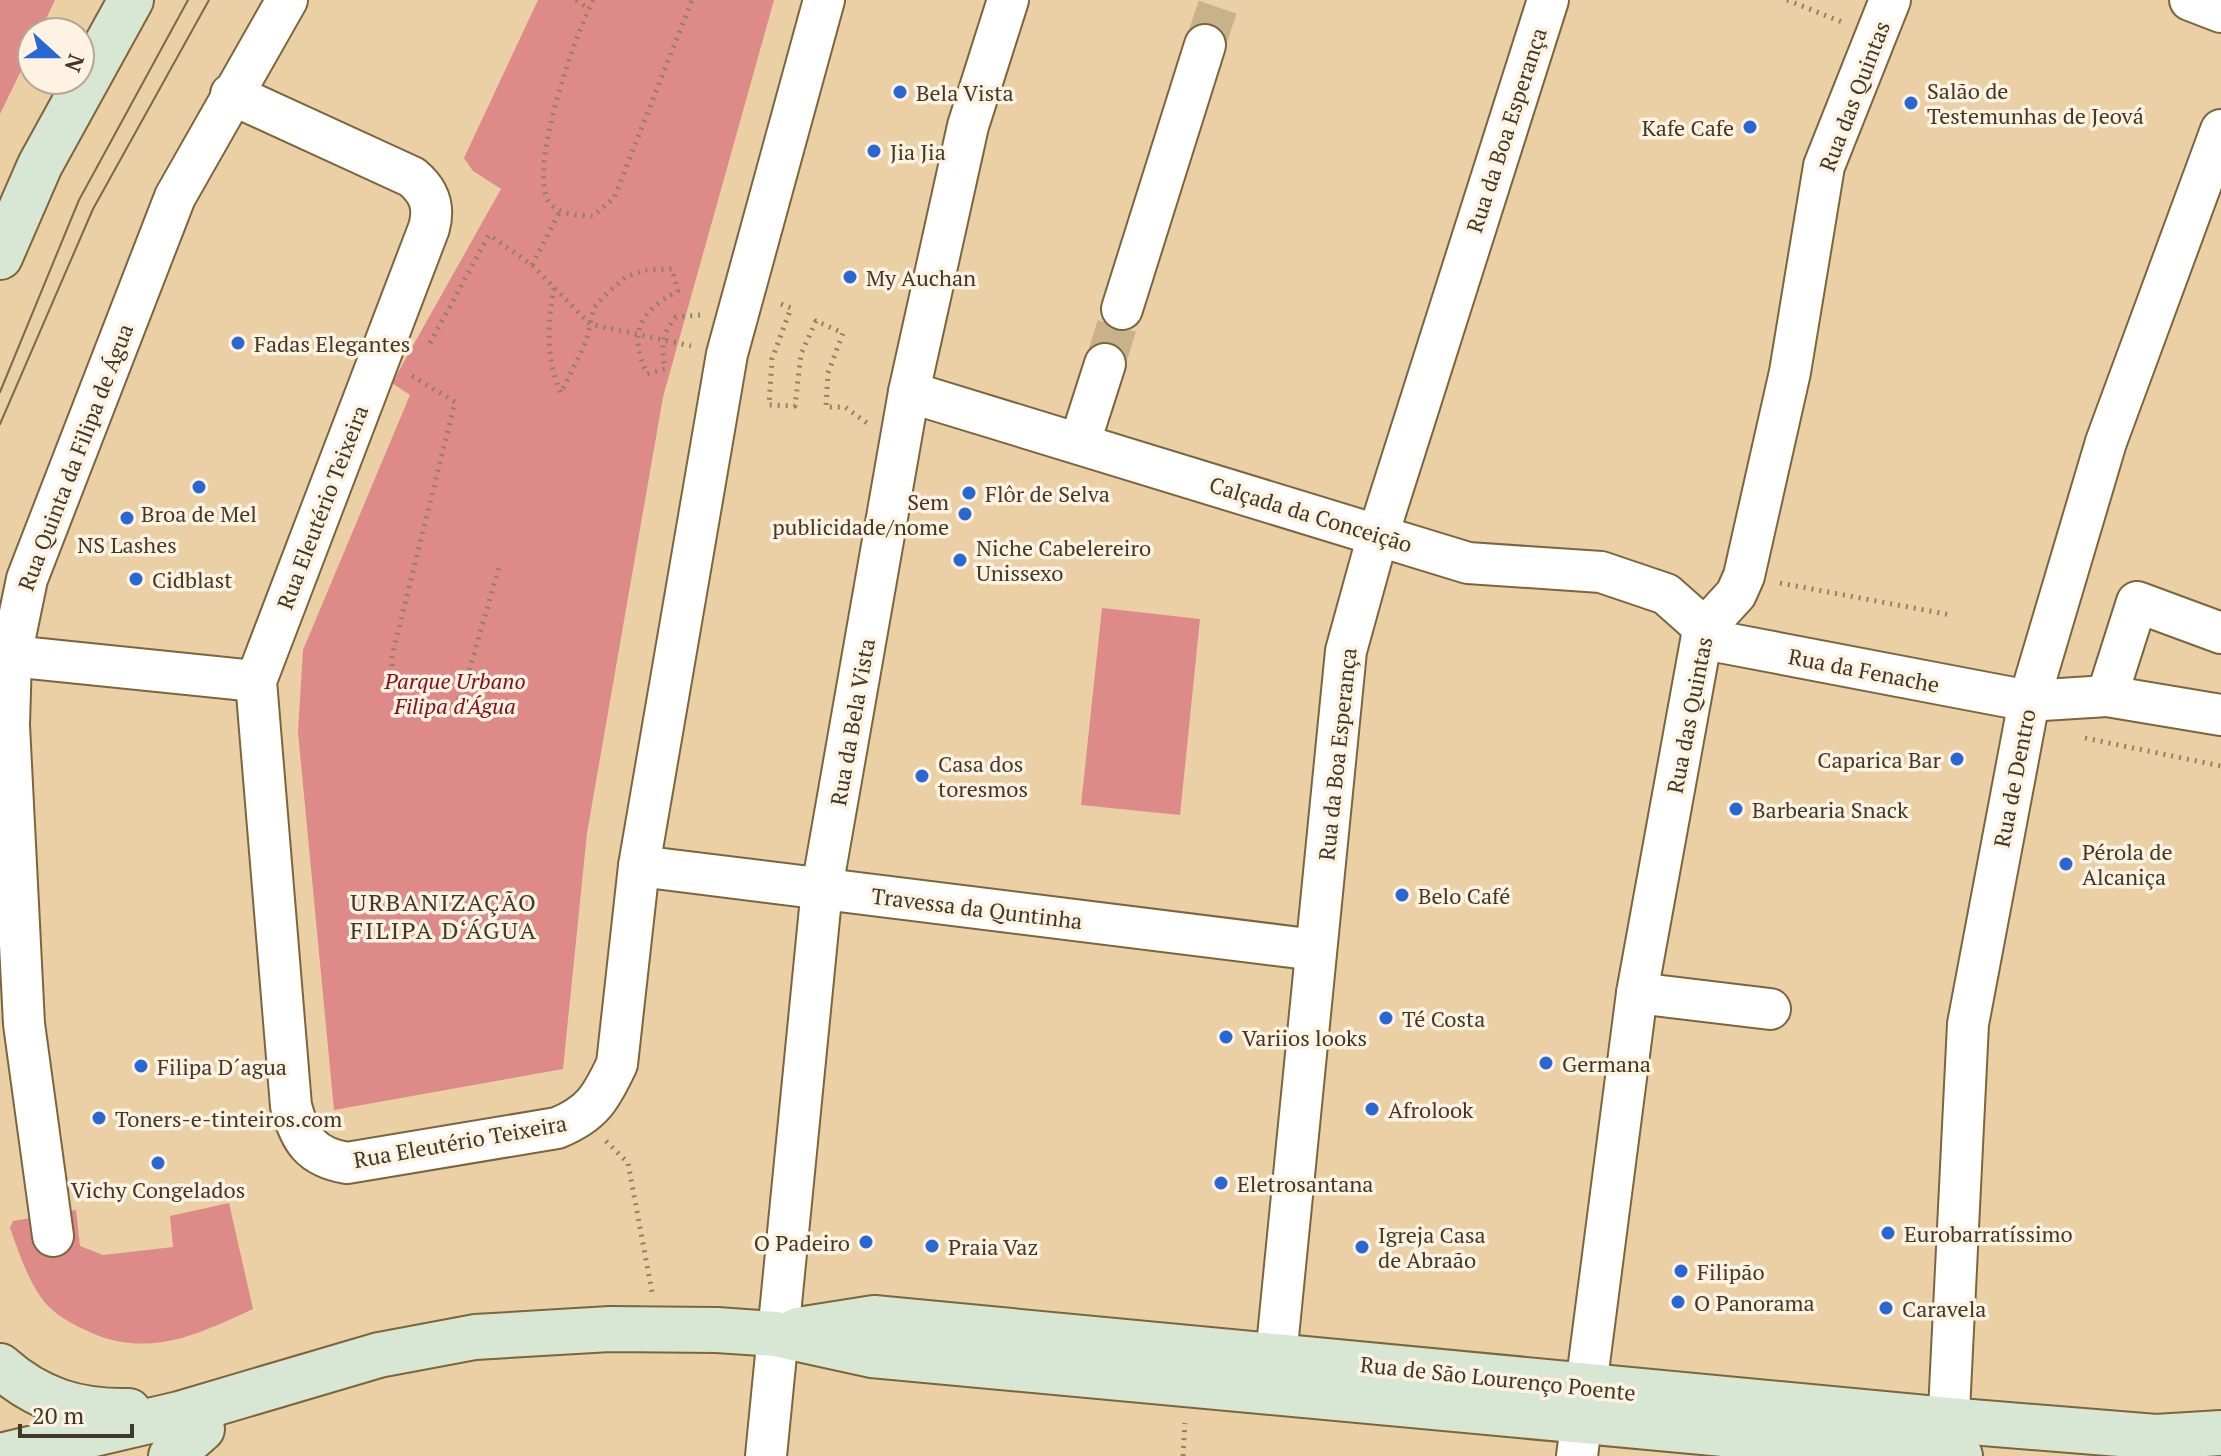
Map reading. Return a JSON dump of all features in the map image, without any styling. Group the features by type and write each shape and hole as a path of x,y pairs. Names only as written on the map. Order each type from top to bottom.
{"street":[{"path":"0,257 40,165 131,0"},
{"name":"Rua Quinta da Filipa de Água","path":"53,1236 24,1024 9,725 11,656 27,579 175,197 287,0"},
{"name":"Rua Eleutério Teixeira","path":"231,94 412,177 429,196 432,217 395,366 256,681 291,1106 298,1132 310,1150 327,1160 347,1163 557,1128 583,1117 604,1093 617,1064 623,1040 639,866 712,350 824,0"},
{"name":"Rua da Bela Vista","path":"766,1456 822,888 909,392 968,126 1008,0"},
{"name":"Rua da Boa Esperança","path":"1274,1374 1344,664 1378,535 1548,0"},
{"path":"2190,0 2221,12"},
{"name":"Rua das Quintas","path":"1581,1421 1637,993 1703,630 1736,594 1744,576 1790,372 1824,166 1883,18"},
{"path":"1122,309 1205,45"},
{"name":"Rua de Dentro","path":"1950,1447 1968,1024 2026,713 2111,429 2221,130"},
{"path":"1080,442 1105,364"},
{"name":"Calçada da Conceição","path":"909,392 1482,567 1576,567 1601,572 1666,594 1703,630"},
{"path":"2107,696 2137,602 2221,633"},
{"name":"Rua da Fenache","path":"1703,630 1720,642 2026,713 2107,696 2221,715"},
{"path":"11,656 256,681"},
{"name":"Travessa da Quntinha","path":"639,866 1316,950"},
{"path":"1637,993 1770,1009"},
{"name":"Rua de São Lourenço Poente","path":"134,1456 319,1374 391,1352 460,1339 659,1328 776,1334 872,1355 1274,1374 1581,1421 1950,1447 2221,1433"},
{"name":"Rua de São Lourenço Poente","path":"0,1366 20,1384 70,1407 189,1431"},
{"name":"Rua de São Lourenço Poente","path":"0,1456 189,1431"}],"path":[{"path":"576,0 589,9"},
{"path":"593,0 547,139 544,173 546,198 560,211 593,216 614,198 692,0"},
{"path":"1787,0 1883,18"},
{"path":"532,265 560,211"},
{"path":"426,350 489,235 532,265 590,324 637,334 663,340 712,350 706,316 691,313 676,317 663,340 665,369 647,374 640,357 637,334 652,307 678,291 672,269 645,270 626,277 594,308 590,324 586,342 561,393 554,377 548,332 554,288"},
{"path":"769,298 791,308 772,359 769,405 795,406 801,354 816,321 843,333 828,373 826,407 845,407 900,447"},
{"path":"395,366 419,363"},
{"path":"395,366 455,402 392,656 391,677 399,698 424,716 437,716 450,710 462,695 470,678 500,564"},
{"path":"1744,576 1951,615"},
{"path":"2026,713 2221,766"},
{"path":"628,1163 659,1328"}],"green space":[{"path":"0,0 55,0 48,16 16,16 16,81 0,114"},
{"name":"Parque Urbano Filipa d'Água","path":"538,0 774,0 663,397 587,833 563,1069 334,1110 298,732 303,650 410,395 392,383 501,189 473,171 464,158"},
{"path":"1102,608 1200,619 1180,815 1081,805"},
{"path":"229,1203 253,1309 211,1328 170,1341 128,1343 106,1338 64,1319 40,1296 10,1228 13,1221 76,1210 80,1246 103,1255 173,1247 170,1216"}],"tunnel":[{"path":"1205,45 1220,0"},
{"path":"1105,364 1122,309"}],"tram line":[{"path":"0,392 79,200 188,0"},
{"path":"0,424 93,209 209,0"}],"place":[{"name":"Bela Vista","path":"900,92"},
{"name":"Salão de Testemunhas de Jeová","path":"1911,103"},
{"name":"Kafe Cafe","path":"1750,127"},
{"name":"Jia Jia","path":"874,151"},
{"name":"My Auchan","path":"850,277"},
{"name":"Fadas Elegantes","path":"238,343"},
{"name":"Broa de Mel","path":"199,487"},
{"name":"Flôr de Selva","path":"969,493"},
{"name":"Sem publicidade/nome","path":"965,514"},
{"name":"NS Lashes","path":"127,518"},
{"name":"Niche Cabelereiro Unissexo","path":"960,560"},
{"name":"Cidblast","path":"136,579"},
{"name":"Caparica Bar","path":"1957,759"},
{"name":"Casa dos toresmos","path":"922,776"},
{"name":"Barbearia Snack","path":"1736,809"},
{"name":"Pérola de Alcaniça","path":"2066,864"},
{"name":"Belo Café","path":"1402,895"},
{"name":"Té Costa","path":"1386,1018"},
{"name":"Variios looks","path":"1226,1037"},
{"name":"Germana","path":"1546,1063"},
{"name":"Filipa D´agua","path":"141,1066"},
{"name":"Afrolook","path":"1372,1109"},
{"name":"Toners-e-tinteiros.com","path":"99,1118"},
{"name":"Vichy Congelados","path":"158,1163"},
{"name":"Eletrosantana","path":"1221,1183"},
{"name":"Eurobarratíssimo","path":"1888,1233"},
{"name":"O Padeiro","path":"866,1242"},
{"name":"Praia Vaz","path":"932,1246"},
{"name":"Igreja Casa de Abraão","path":"1362,1247"},
{"name":"Filipão","path":"1681,1271"},
{"name":"O Panorama","path":"1678,1302"},
{"name":"Caravela","path":"1886,1308"}],"district":[{"name":"URBANIZAÇÃO FILIPA D‘ÁGUA","path":"444,916"}]}
